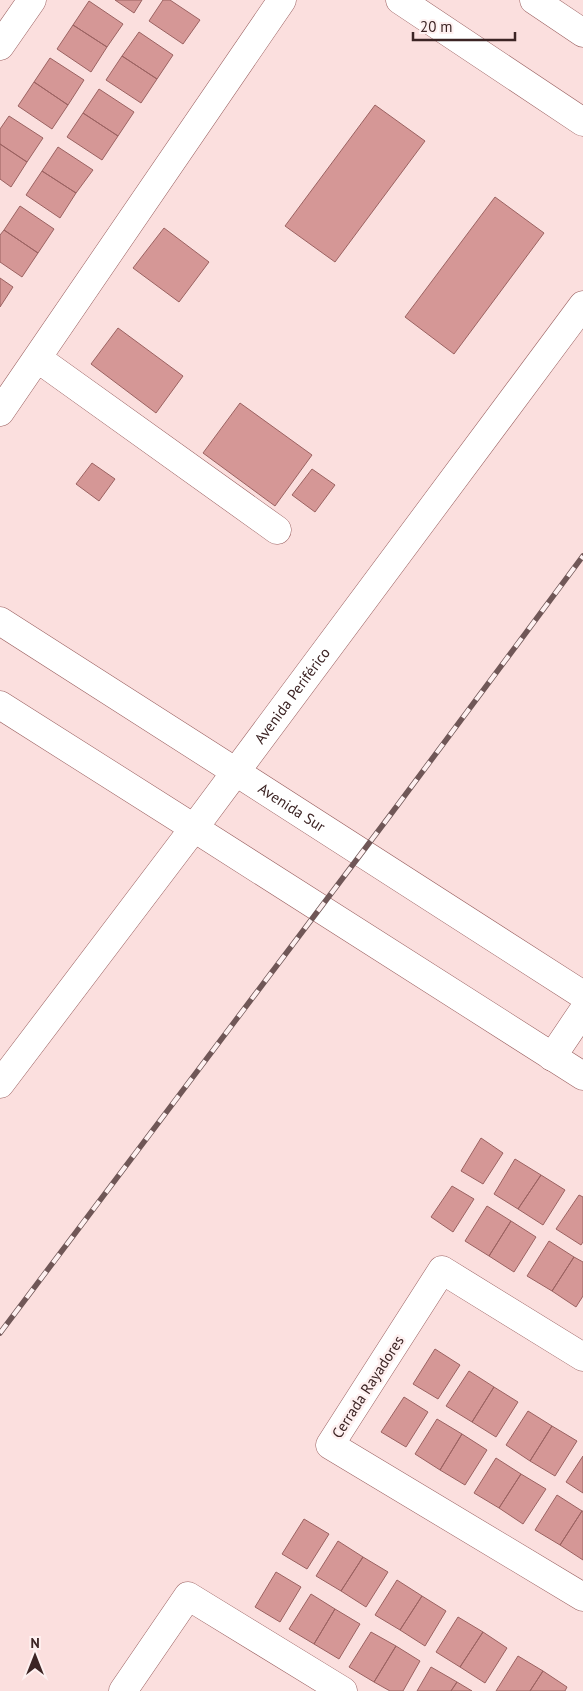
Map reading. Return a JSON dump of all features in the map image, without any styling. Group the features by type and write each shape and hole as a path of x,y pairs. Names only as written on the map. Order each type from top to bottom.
{"street":[{"path":"0,46 32,0"},
{"path":"0,412 282,0"},
{"path":"400,0 583,122"},
{"path":"534,0 583,33"},
{"name":"Avenida Periférico","path":"0,1084 236,772 583,305"},
{"path":"37,358 277,530"},
{"name":"Avenida Sur","path":"0,621 583,995"},
{"path":"0,705 583,1076"},
{"path":"552,1056 583,1011"},
{"name":"Cerrada Rayadores","path":"583,1356 442,1270 330,1445 583,1597"},
{"path":"123,1691 188,1596 343,1691"}],"building":[{"path":"115,0 142,0 134,13"},
{"path":"163,0 170,0 200,20 183,44 149,21"},
{"path":"89,1 123,24 107,47 73,25"},
{"path":"73,25 107,47 91,72 57,49"},
{"path":"139,32 173,55 157,79 122,56"},
{"path":"122,56 157,79 141,103 106,80"},
{"path":"50,58 84,80 68,105 34,82"},
{"path":"34,82 68,105 52,129 18,106"},
{"path":"99,89 134,112 118,136 83,113"},
{"path":"375,105 425,141 335,262 285,226"},
{"path":"83,113 118,136 102,160 67,137"},
{"path":"9,116 43,138 27,162 0,144 0,129"},
{"path":"0,144 27,162 11,187 0,179"},
{"path":"58,147 93,170 76,193 42,171"},
{"path":"42,171 76,193 60,218 26,195"},
{"path":"495,197 544,233 454,354 405,317"},
{"path":"20,206 54,229 38,253 4,230"},
{"path":"164,228 209,262 179,302 133,268"},
{"path":"4,230 38,253 22,277 0,262 0,235"},
{"path":"0,278 13,287 0,307"},
{"path":"118,328 183,376 156,413 91,364"},
{"path":"240,403 312,455 275,506 203,453"},
{"path":"92,463 115,479 99,501 76,484"},
{"path":"312,469 335,485 315,512 292,495"},
{"path":"481,1138 503,1153 483,1184 461,1171"},
{"path":"515,1159 541,1175 518,1209 494,1194"},
{"path":"541,1175 565,1190 543,1225 518,1209"},
{"path":"452,1186 474,1199 453,1232 431,1217"},
{"path":"579,1195 583,1197 583,1242 581,1245 556,1229"},
{"path":"487,1206 511,1221 489,1256 465,1241"},
{"path":"511,1221 536,1237 514,1272 489,1256"},
{"path":"549,1241 574,1257 552,1291 527,1276"},
{"path":"574,1257 583,1262 583,1296 576,1307 552,1291"},
{"path":"435,1349 460,1365 438,1399 413,1384"},
{"path":"469,1371 494,1387 472,1422 446,1406"},
{"path":"494,1387 518,1402 496,1437 472,1422"},
{"path":"404,1397 428,1412 406,1447 381,1432"},
{"path":"528,1411 552,1426 530,1461 506,1445"},
{"path":"437,1419 462,1434 440,1470 415,1454"},
{"path":"552,1426 577,1441 555,1476 530,1461"},
{"path":"462,1434 487,1450 465,1485 440,1470"},
{"path":"583,1456 583,1493 566,1482"},
{"path":"496,1458 521,1474 499,1508 474,1493"},
{"path":"521,1474 546,1489 523,1524 499,1508"},
{"path":"557,1495 582,1511 560,1545 535,1530"},
{"path":"583,1511 583,1560 560,1545"},
{"path":"304,1519 329,1534 307,1569 282,1554"},
{"path":"338,1541 363,1557 341,1591 316,1576"},
{"path":"363,1557 388,1572 366,1607 341,1591"},
{"path":"276,1572 301,1587 280,1622 255,1607"},
{"path":"397,1580 422,1596 400,1630 375,1615"},
{"path":"311,1594 335,1609 314,1644 289,1629"},
{"path":"422,1596 446,1611 425,1646 400,1630"},
{"path":"335,1609 360,1624 339,1659 314,1644"},
{"path":"458,1617 483,1632 460,1667 436,1652"},
{"path":"371,1632 396,1646 374,1682 349,1667"},
{"path":"483,1632 507,1648 485,1683 460,1667"},
{"path":"396,1646 420,1661 403,1691 390,1691 374,1682"},
{"path":"518,1656 543,1671 530,1691 496,1691"},
{"path":"431,1667 457,1682 451,1691 417,1691"},
{"path":"543,1671 567,1687 565,1691 530,1691"},
{"path":"457,1682 472,1691 451,1691"}],"railway":[{"path":"0,1333 583,556"}]}
